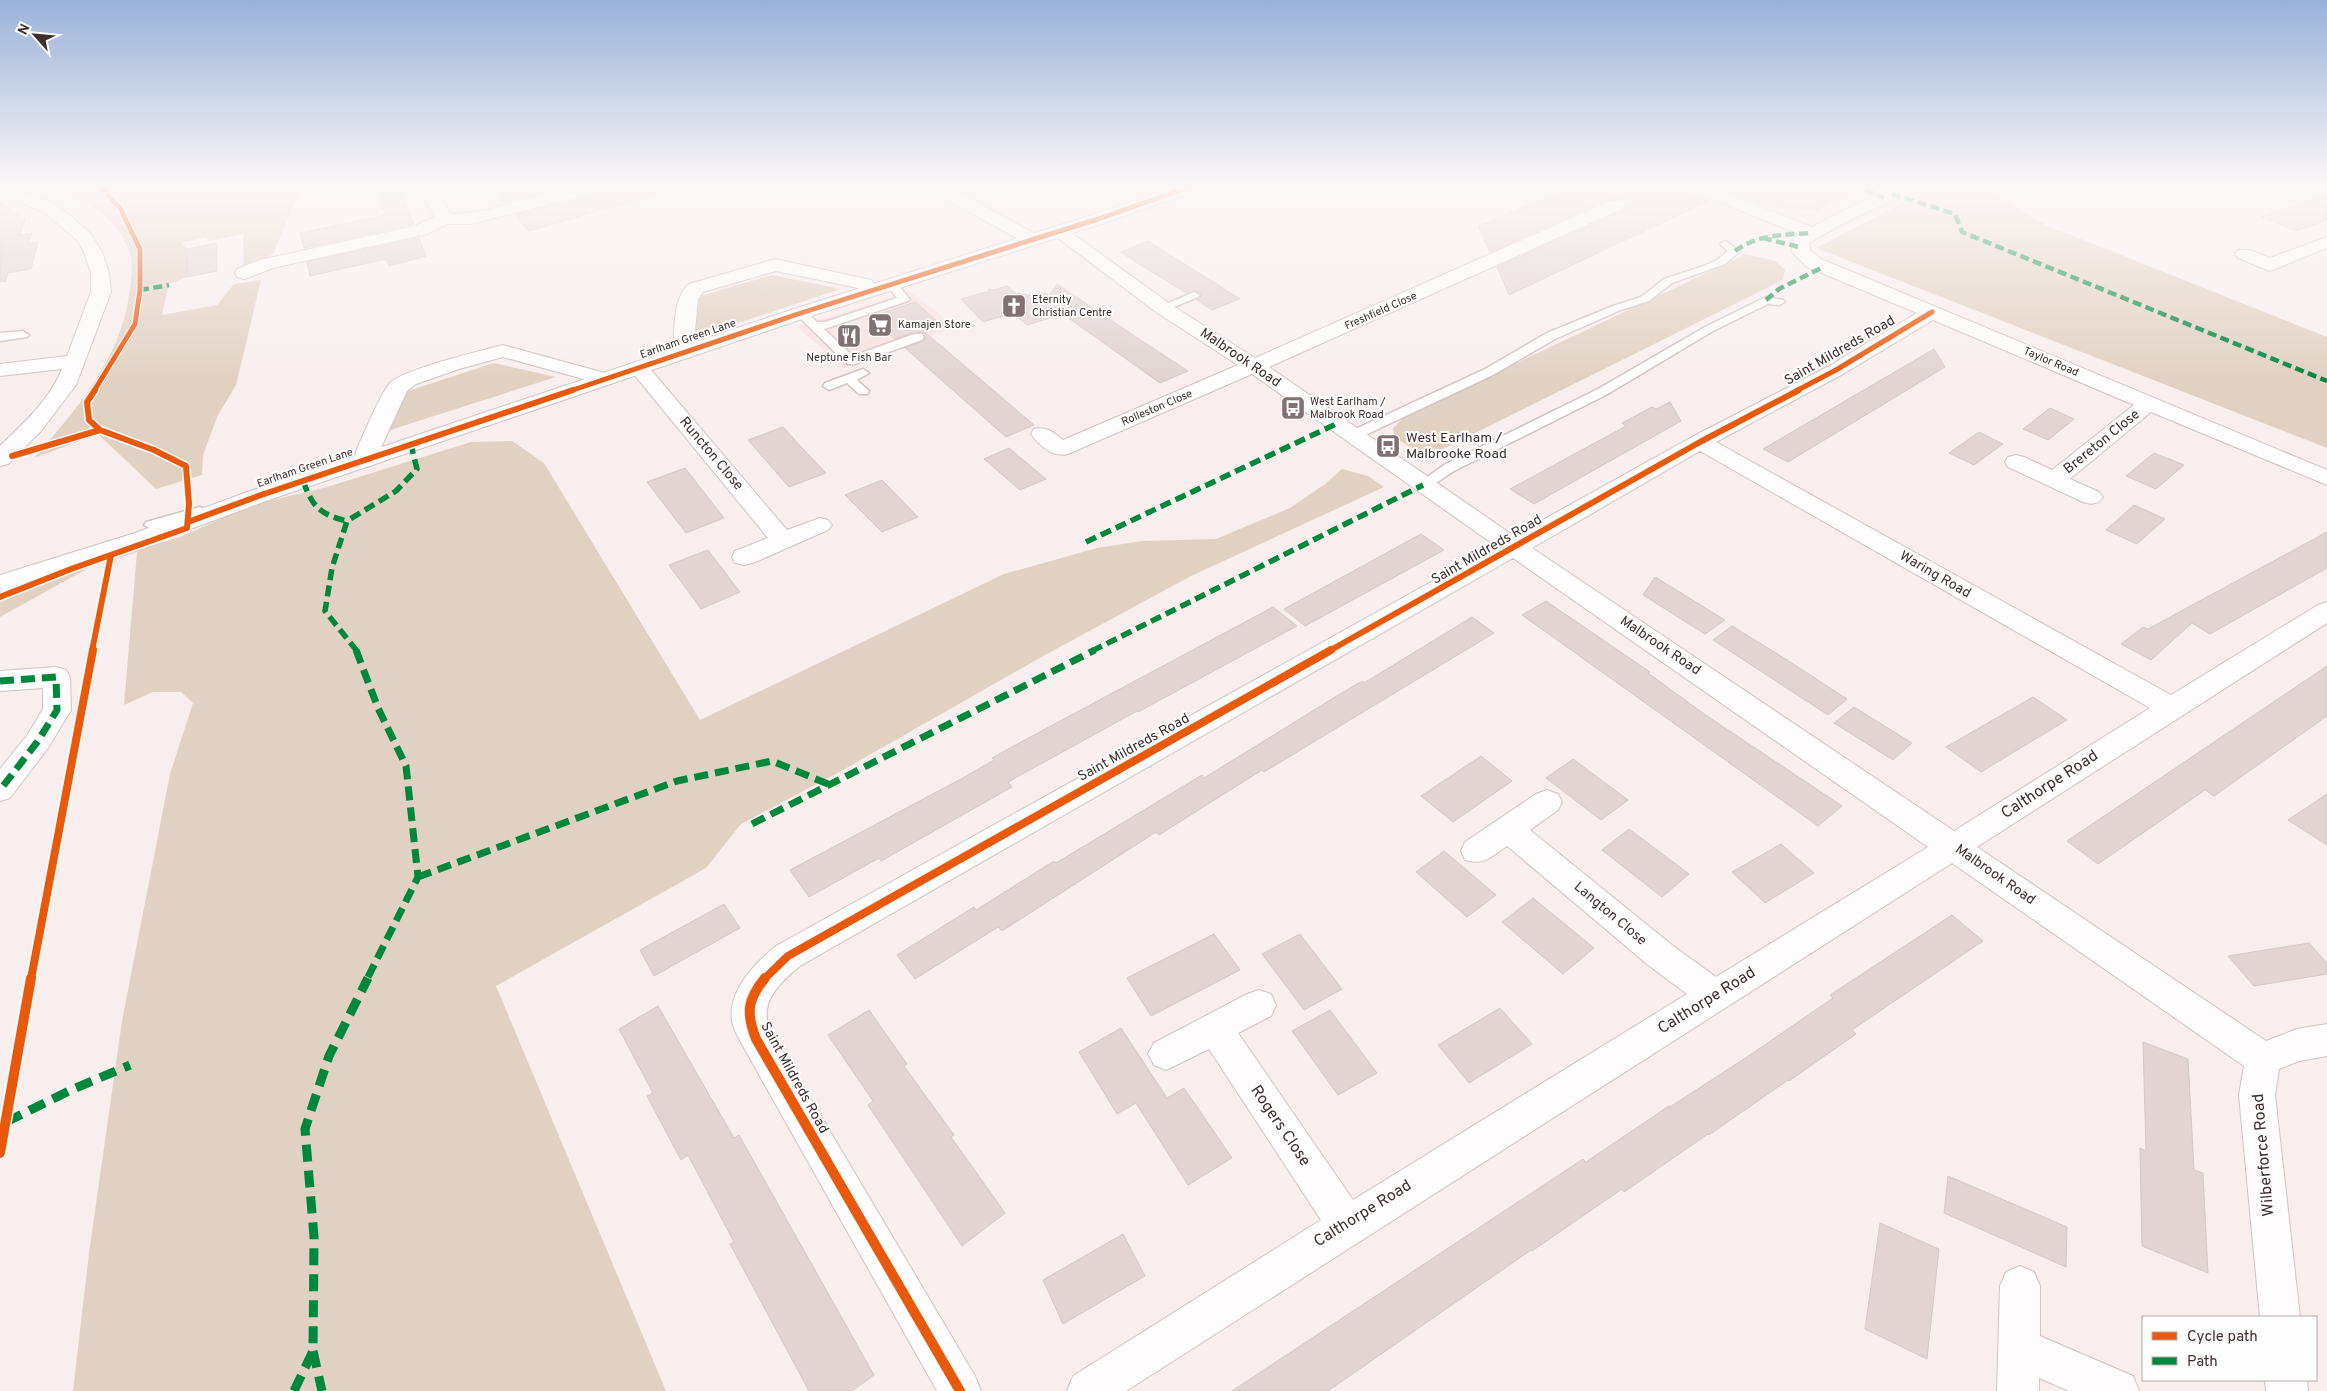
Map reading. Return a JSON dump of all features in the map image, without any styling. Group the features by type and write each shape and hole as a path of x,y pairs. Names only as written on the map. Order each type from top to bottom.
{"street":[{"path":"0,460 33,426 66,385 94,316 100,292 100,272 91,249"},
{"path":"244,273 266,264 335,249"},
{"name":"Earlham Green Lane","path":"0,584 153,534 261,494 683,352 808,320 882,286 1004,249"},
{"name":"Malbrook Road","path":"1082,249 1163,308 1254,366 1423,486 1954,846 2263,1060"},
{"name":"Freshfield Close","path":"1254,366 1517,249"},
{"name":"Taylor Road","path":"1800,249 1814,263 2327,478"},
{"path":"2270,265 2310,249"},
{"path":"2244,254 2292,274"},
{"name":"Earlham Green Lane","path":"683,352 688,299 691,292 696,288 775,265 864,284 882,286"},
{"name":"Saint Mildreds Road","path":"960,1391 756,1039 749,1020 752,998 764,976 788,956 1516,548 1700,442 1836,370 1932,312"},
{"name":"Earlham Green Lane","path":"365,460 368,449 398,387 409,380 452,365 503,351 605,379"},
{"path":"0,370 75,361"},
{"path":"0,441 19,423 75,361"},
{"name":"Rolleston Close","path":"1060,449 1254,366"},
{"name":"Runcton Close","path":"639,368 783,541"},
{"name":"Brereton Close","path":"2054,480 2149,403"},
{"path":"1042,434 1079,465"},
{"name":"Waring Road","path":"1700,442 2170,708"},
{"name":"Brereton Close","path":"2016,462 2090,498"},
{"path":"744,557 820,525"},
{"name":"Calthorpe Road","path":"1088,1391 1346,1224 1714,996 2327,611"},
{"path":"0,681 56,677 57,710 38,741 0,790"},
{"path":"1476,851 1547,802"},
{"name":"Langton Close","path":"1508,829 1660,955 1714,996"},
{"path":"1166,1054 1259,1005"},
{"name":"Rogers Close","path":"1215,1028 1346,1224"},
{"path":"2263,1060 2297,1045 2327,1040"},
{"name":"Wilberforce Road","path":"2263,1060 2257,1095 2280,1316"},
{"path":"2018,1391 2020,1286"},
{"path":"2019,1348 2118,1391"}],"lane":[{"path":"1352,436 1489,372 1551,336 1617,308 1645,299 1668,281 1721,262 1735,251 1732,249"},
{"path":"808,320 826,325 904,298 882,286"},
{"path":"1163,308 1194,295"},
{"path":"1423,486 1449,468 1602,392 1717,325 1766,300 1779,302"},
{"path":"808,320 851,362 918,337"},
{"path":"0,337 23,335"},
{"path":"829,386 863,373"},
{"path":"849,379 863,391"},
{"path":"151,525 261,494"}],"shaded area":[{"path":"128,249 187,249 187,277 169,284 162,315 217,305 234,284 261,280 236,385 218,415 203,455 202,475 156,489 98,434 34,458 94,383 116,341 124,319 129,295 132,269"},
{"path":"243,249 275,249 273,254 244,271"},
{"path":"1818,249 2106,249 2327,337 2327,448"},
{"path":"1746,254 1775,261 1785,270 1783,280 1433,454 1414,449 1395,438 1393,428 1407,415"},
{"path":"772,275 841,289 696,337 697,297"},
{"path":"909,291 956,327 861,360 844,368 797,327"},
{"path":"494,363 556,377 384,432 408,391"},
{"path":"512,441 544,463 700,720 1004,574 1097,548 1142,541 1216,539 1290,508 1325,484 1342,469 1368,476 1384,487 1191,576 1045,655 843,770 741,824 706,868 496,986 666,1391 73,1391 89,1253 122,1021 170,774 193,703 181,692 153,692 124,705 137,552 90,567 0,617 0,602 46,581 107,558 180,537 252,505 327,487 471,442"}],"building":[{"path":"0,249 36,249 31,269 8,273 5,282 0,281"},
{"path":"187,249 216,249 217,271 187,277"},
{"path":"368,249 423,249 426,256 389,266 386,259 310,276 307,262"},
{"path":"1128,249 1161,249 1240,299 1212,310 1197,300 1201,293 1193,290 1186,293 1120,252"},
{"path":"1538,249 1607,249 1509,295 1497,267"},
{"path":"1057,284 1188,371 1160,383 1063,314 1027,325 1013,313 983,322 961,299 990,291 988,289 994,290 1007,286 1015,293 1035,296 1046,293 1049,296"},
{"path":"915,302 937,321 919,327 1034,425 1006,437 905,348 924,341 926,338 924,333 913,332 895,339 871,317"},
{"path":"1934,349 1945,367 1788,462 1763,449"},
{"path":"1670,402 1681,421 1534,504 1510,489 1626,426 1622,423 1652,407 1656,409"},
{"path":"2050,408 2074,419 2048,440 2023,429"},
{"path":"783,427 826,473 789,487 748,440"},
{"path":"1979,432 2003,444 1974,465 1949,453"},
{"path":"1009,448 1046,479 1020,490 984,459"},
{"path":"2154,453 2184,465 2156,489 2126,476"},
{"path":"685,468 724,518 686,533 647,482"},
{"path":"882,480 918,517 882,532 845,495"},
{"path":"2134,505 2165,519 2137,544 2106,530"},
{"path":"2327,532 2327,568 2210,634 2192,623 2151,660 2121,644 2143,627 2148,629"},
{"path":"1421,534 1444,550 1305,626 1284,609"},
{"path":"708,550 740,592 701,609 669,565"},
{"path":"1655,577 1725,620 1705,634 1643,595"},
{"path":"1546,601 1650,672 1648,673 1707,716 1842,806 1818,826 1522,615"},
{"path":"1273,607 1297,626 1008,782 1012,787 881,861 879,858 809,897 790,870 961,779 994,760 992,758 1021,742"},
{"path":"1472,617 1494,633 1264,772 1262,770 1159,835 1156,832 1002,931 998,927 915,979 897,955 974,907 976,910 1054,861 1056,863 1202,775 1204,778 1340,694 1362,681 1364,683"},
{"path":"1732,626 1847,699 1828,715 1713,640"},
{"path":"2327,666 2327,716 2214,796 2205,790 2098,864 2067,841"},
{"path":"2033,697 2067,720 1981,772 1946,747"},
{"path":"1854,707 1912,743 1893,760 1834,723"},
{"path":"1481,756 1512,781 1453,822 1421,796"},
{"path":"1573,759 1628,800 1601,820 1546,778"},
{"path":"2327,794 2327,845 2288,820"},
{"path":"1629,829 1689,874 1662,897 1602,850"},
{"path":"1781,844 1814,873 1765,903 1732,872"},
{"path":"1444,851 1496,895 1467,917 1416,872"},
{"path":"1533,898 1594,948 1563,974 1502,922"},
{"path":"724,904 740,928 654,976 640,950"},
{"path":"1952,915 1983,941 1852,1030 1856,1034 1789,1081 1624,1192 1622,1189 1531,1250 1328,1391 1232,1391 1583,1159 1586,1162 1669,1106 1750,1055 1833,998 1830,995"},
{"path":"1214,934 1240,970 1151,1016 1127,978"},
{"path":"1300,934 1342,989 1304,1010 1262,954"},
{"path":"2309,943 2327,963 2327,974 2254,986 2228,956"},
{"path":"658,1006 734,1138 739,1135 874,1375 852,1391 809,1391 730,1244 734,1242 688,1155 681,1160 647,1096 653,1093 619,1029"},
{"path":"1500,1008 1532,1044 1469,1083 1438,1045"},
{"path":"869,1010 907,1064 904,1066 954,1135 951,1137 1005,1213 962,1246 868,1105 873,1101 828,1035"},
{"path":"1330,1010 1377,1073 1338,1095 1292,1031"},
{"path":"1121,1028 1167,1098 1184,1088 1232,1158 1188,1185 1136,1103 1117,1114 1079,1052"},
{"path":"2143,1042 2188,1059 2194,1170 2203,1173 2208,1273 2142,1246 2140,1148 2146,1151"},
{"path":"1948,1176 2067,1227 2066,1267 1944,1213"},
{"path":"1880,1223 1939,1249 1927,1359 1865,1329"},
{"path":"1123,1234 1145,1276 1063,1324 1043,1280"}],"marked path":[{"path":"2003,249 2327,381"},
{"path":"1766,300 1779,289 1823,267"},
{"path":"140,290 169,285"},
{"path":"1086,542 1336,424"},
{"path":"294,1391 313,1351 314,1237 305,1129 329,1056 418,877 406,766 378,708 358,652 325,611 332,568 347,521 396,491 417,469 411,445"},
{"path":"303,481 310,498 318,509 329,516 347,521"},
{"path":"752,824 1423,485"},
{"path":"0,681 56,677 57,710 38,741 0,790"},
{"path":"418,877 677,781 772,761 828,784"},
{"path":"6,1122 71,1090 130,1065"},
{"path":"313,1351 322,1391"}],"cycle path":[{"path":"0,597 71,569 187,528 189,504 186,466 154,450 100,430 89,420 87,402 135,324 140,290 140,249"},
{"path":"188,522 261,495 801,313 1003,249"},
{"path":"960,1391 756,1039 749,1020 751,1000 760,984 773,969 788,956 1700,442 1836,370 1932,312"},
{"path":"12,456 100,430"},
{"path":"0,1153 58,830 111,555"}],"place":[{"name":"Eternity Christian Centre","path":"1014,306"},
{"name":"Kamajen Store","path":"880,325"},
{"name":"Neptune Fish Bar","path":"849,336"},
{"name":"West Earlham / Malbrook Road","path":"1293,408"},
{"name":"West Earlham / Malbrooke Road","path":"1388,446"}]}
